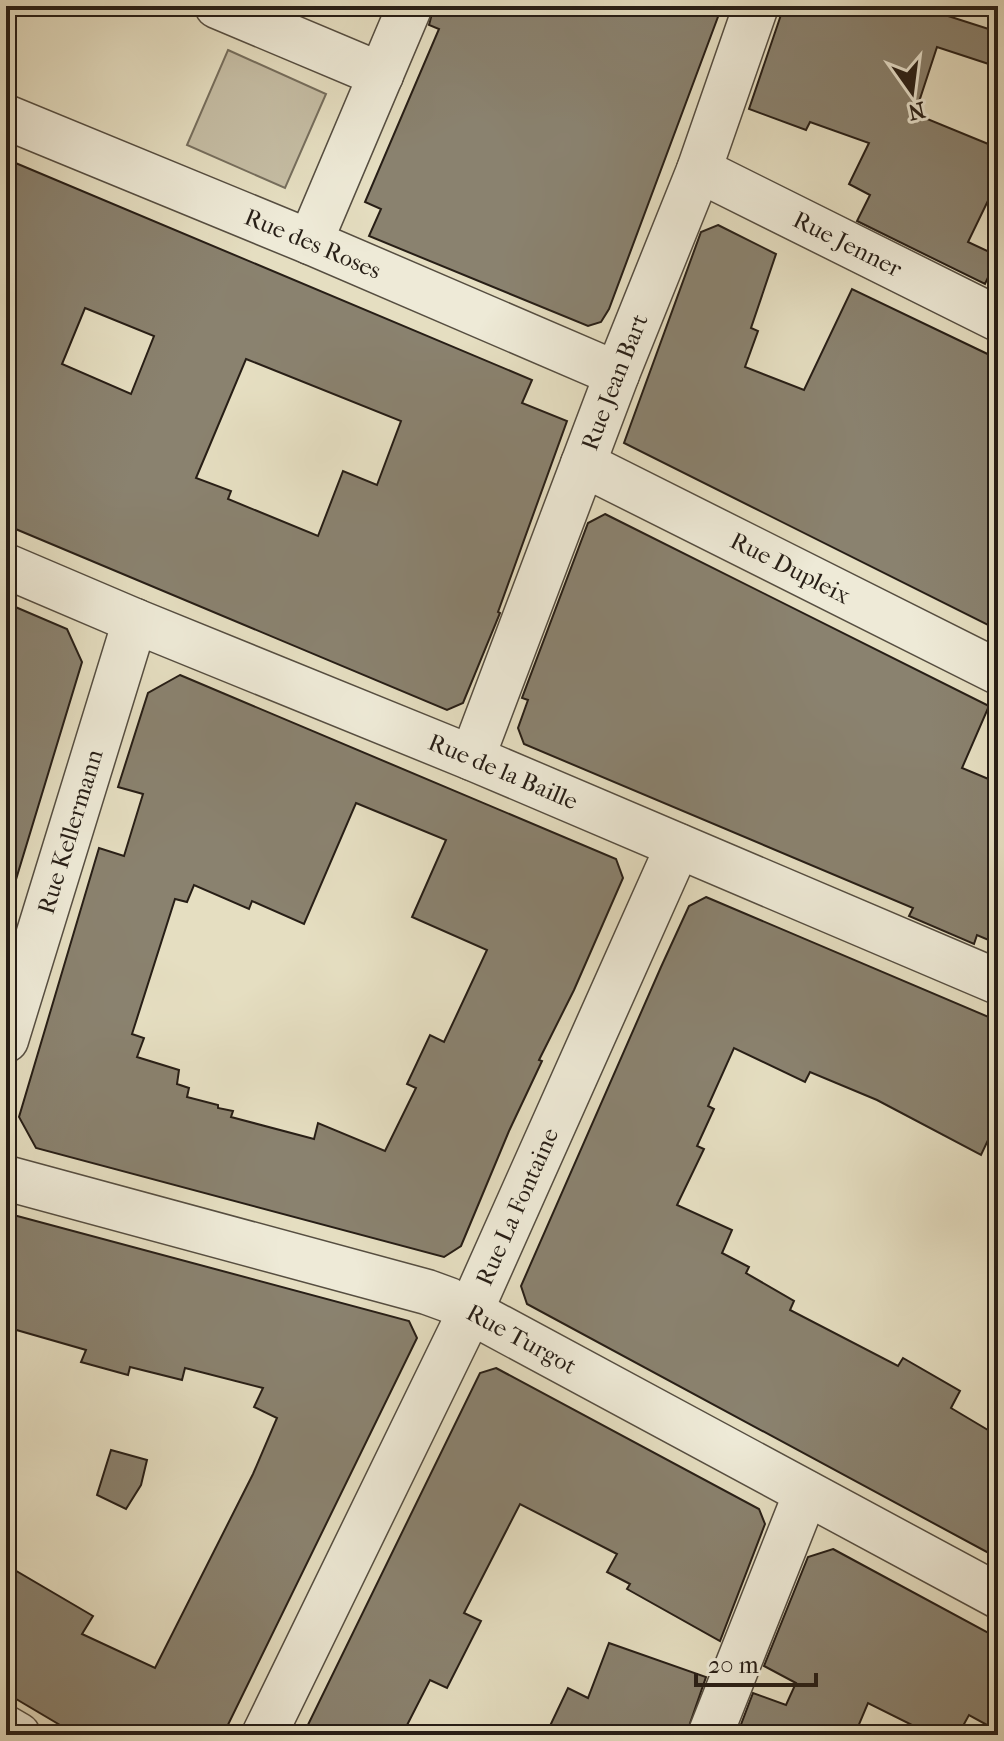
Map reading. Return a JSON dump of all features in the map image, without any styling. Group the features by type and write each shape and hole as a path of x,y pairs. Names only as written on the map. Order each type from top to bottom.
{"street":[{"path":"217,6 381,75"},
{"path":"310,242 410,6"},
{"name":"Rue Jean Bart","path":"472,758 617,374 699,170 756,6"},
{"name":"Rue des Roses","path":"6,117 310,242 617,374"},
{"name":"Rue Jenner","path":"699,170 998,319"},
{"name":"Rue Dupleix","path":"583,464 998,672"},
{"name":"Rue de la Baille","path":"6,566 472,758 998,982"},
{"name":"Rue Kellermann","path":"6,1040 135,621"},
{"name":"Rue La Fontaine","path":"264,1735 471,1310 678,846"},
{"name":"Rue Turgot","path":"6,1178 427,1292 471,1310 998,1596"},
{"path":"710,1735 806,1493"},
{"path":"6,1728 18,1735"}],"shaded area":[{"path":"228,50 326,94 285,188 187,145"}],"building":[{"path":"434,6 722,6 609,309 601,322 588,326 369,236 381,209 365,202 439,29 429,25"},
{"path":"784,6 917,6 998,32 998,67 937,47 915,114 998,148 998,180 968,242 998,256 985,284 857,221 870,195 849,184 869,143 810,122 806,130 749,109"},
{"path":"6,159 532,380 522,403 567,421 500,613 463,703 447,710 6,525","holes":["85,308 154,336 131,394 62,364","246,359 401,421 377,485 343,471 318,536 228,499 231,491 196,478"]},
{"path":"718,225 776,254 751,328 758,331 745,367 804,390 852,289 998,359 998,630 624,443 701,232"},
{"path":"605,514 989,706 962,768 998,783 998,944 977,935 974,944 909,916 913,908 524,744 518,728 528,700 522,698 588,523"},
{"path":"6,603 67,629 82,662 14,886 6,884"},
{"path":"180,675 616,859 623,878 574,990 539,1060 542,1061 461,1246 444,1257 36,1148 19,1117 99,848 124,856 143,794 118,787 148,693","holes":["356,803 446,840 412,917 487,950 444,1042 430,1035 407,1084 416,1088 385,1151 318,1123 314,1139 231,1117 233,1111 187,1097 189,1088 177,1084 179,1070 137,1057 144,1038 132,1034 175,899 187,902 194,885 249,909 252,901 304,924"]},
{"path":"706,897 998,1021 998,1119 981,1155 877,1100 810,1072 805,1082 734,1048 708,1106 714,1109 697,1146 704,1149 677,1205 732,1230 722,1253 749,1267 746,1273 794,1301 790,1310 898,1366 903,1358 960,1391 951,1408 998,1436 998,1558 527,1304 521,1286 661,967 689,906"},
{"path":"6,1213 409,1321 417,1338 223,1735 77,1735 6,1693 6,1565 93,1616 82,1634 155,1668 253,1474 277,1418 254,1407 263,1388 185,1368 182,1380 130,1367 128,1375 81,1362 86,1350 6,1327 11,1300 6,1299"},
{"path":"496,1368 759,1509 765,1524 720,1641 627,1589 630,1584 607,1572 617,1554 520,1504 464,1613 481,1621 447,1688 430,1680 402,1735 303,1735 480,1373"},
{"path":"111,1450 147,1460 141,1485 126,1509 97,1495"},
{"path":"833,1549 998,1638 998,1731 969,1715 958,1735 932,1735 868,1703 857,1729 858,1735 737,1735 753,1693 786,1705 796,1683 764,1666 808,1557"},
{"path":"609,1643 706,1677 686,1735 568,1735 549,1728 568,1688 588,1698"}]}
